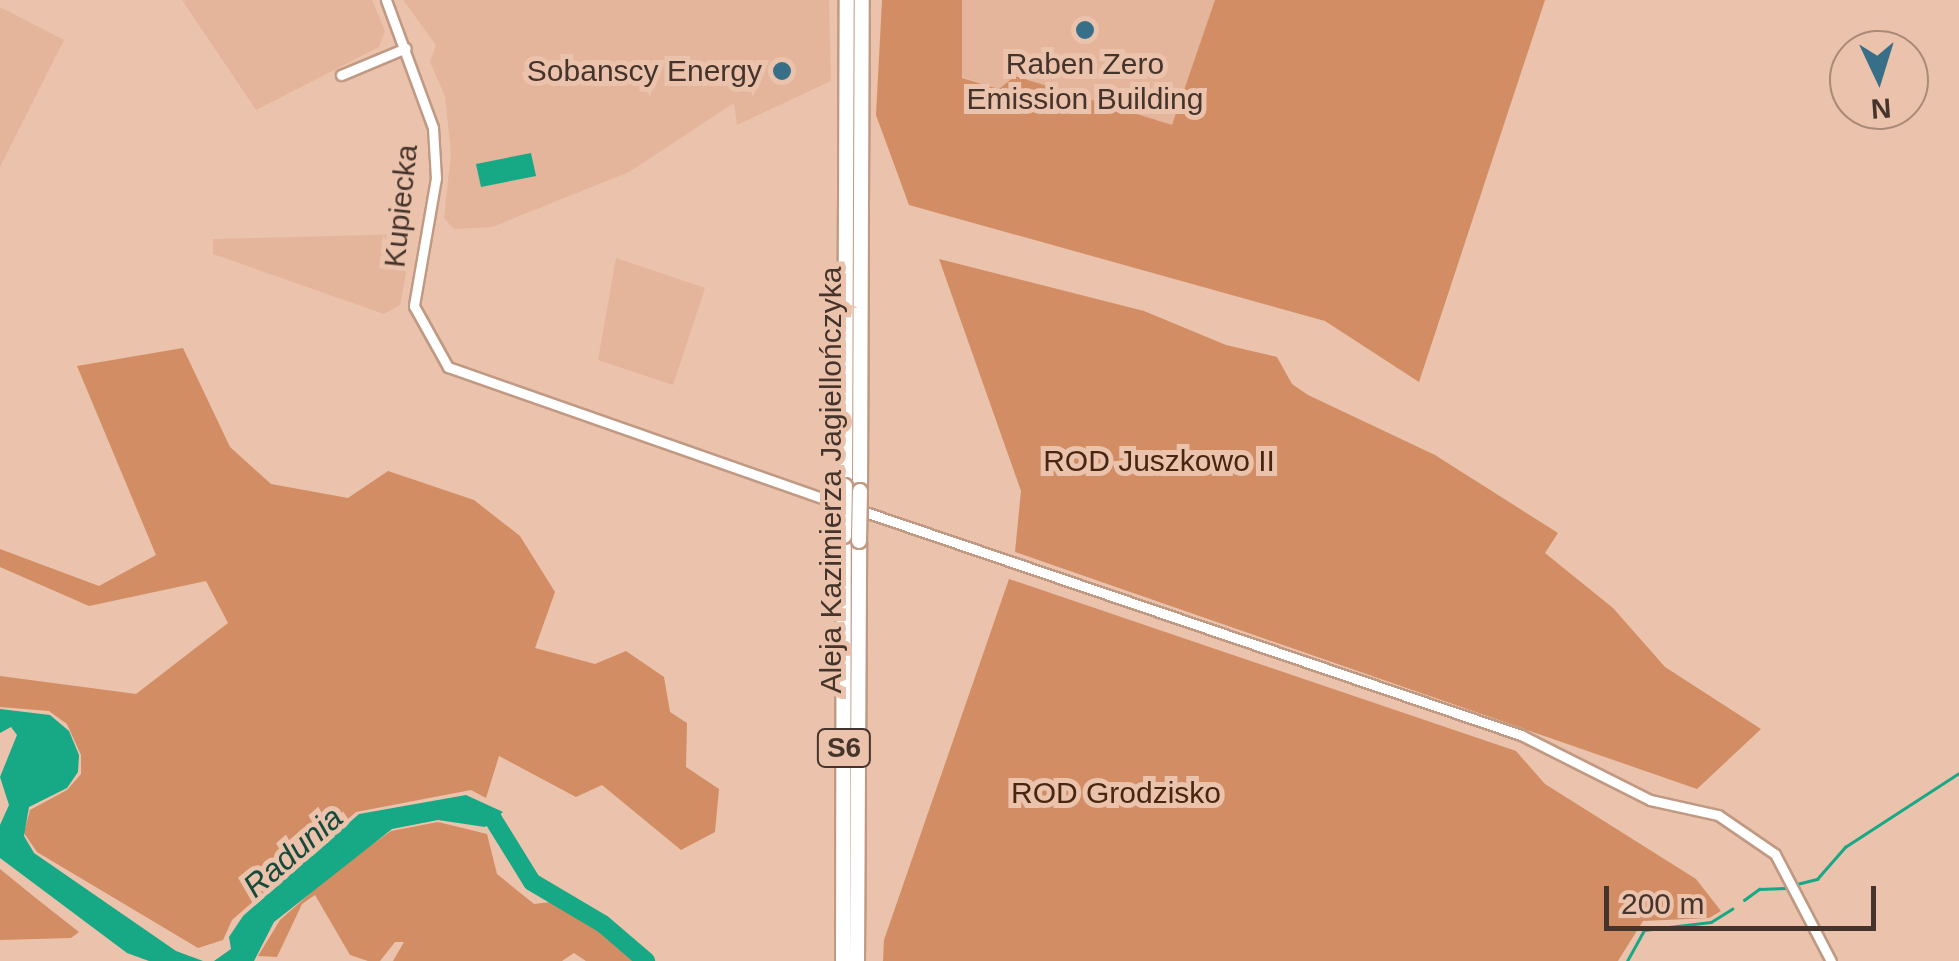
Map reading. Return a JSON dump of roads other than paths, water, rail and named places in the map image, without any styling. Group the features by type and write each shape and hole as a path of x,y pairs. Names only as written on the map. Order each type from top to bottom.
{"highway":[{"name":"Aleja Kazimierza Jagiellończyka","path":"846,0 857,961"},
{"name":"Aleja Kazimierza Jagiellończyka","path":"852,488 862,0"},
{"name":"Aleja Kazimierza Jagiellończyka","path":"843,961 852,539"}],"street":[{"name":"Kupiecka","path":"386,0 430,112 436,158 414,306 448,367 834,502"},
{"path":"340,76 406,48"},
{"path":"868,513 1521,735 1650,800 1718,816 1774,854 1832,961"}],"water":[{"path":"531,153 536,176 481,187 476,164"},
{"path":"0,709 50,715 69,731 79,755 78,772 67,788 29,807 24,836 34,853 176,951 203,961 149,961 127,953 0,858 0,825 9,805 0,777 17,735 11,727 0,733"},
{"path":"466,795 503,812 485,827 438,820 392,829 274,922 254,961 214,961 231,949 229,937 243,916 359,814"}],"waterway":[{"path":"1797,884 1817,879 1845,847 1959,773"},
{"name":"Radunia","path":"475,811 493,819 532,882 603,924 646,961"},
{"path":"1744,900 1759,889 1787,888"},
{"path":"1627,961 1644,930 1711,922 1732,909"}],"place":[{"name":"Raben Zero Emission Building","path":"1085,30"},
{"name":"Sobanscy Energy","path":"782,71"}],"park label":[{"name":"ROD Juszkowo II","path":"1159,461"},
{"name":"ROD Grodzisko","path":"1116,793"}]}
